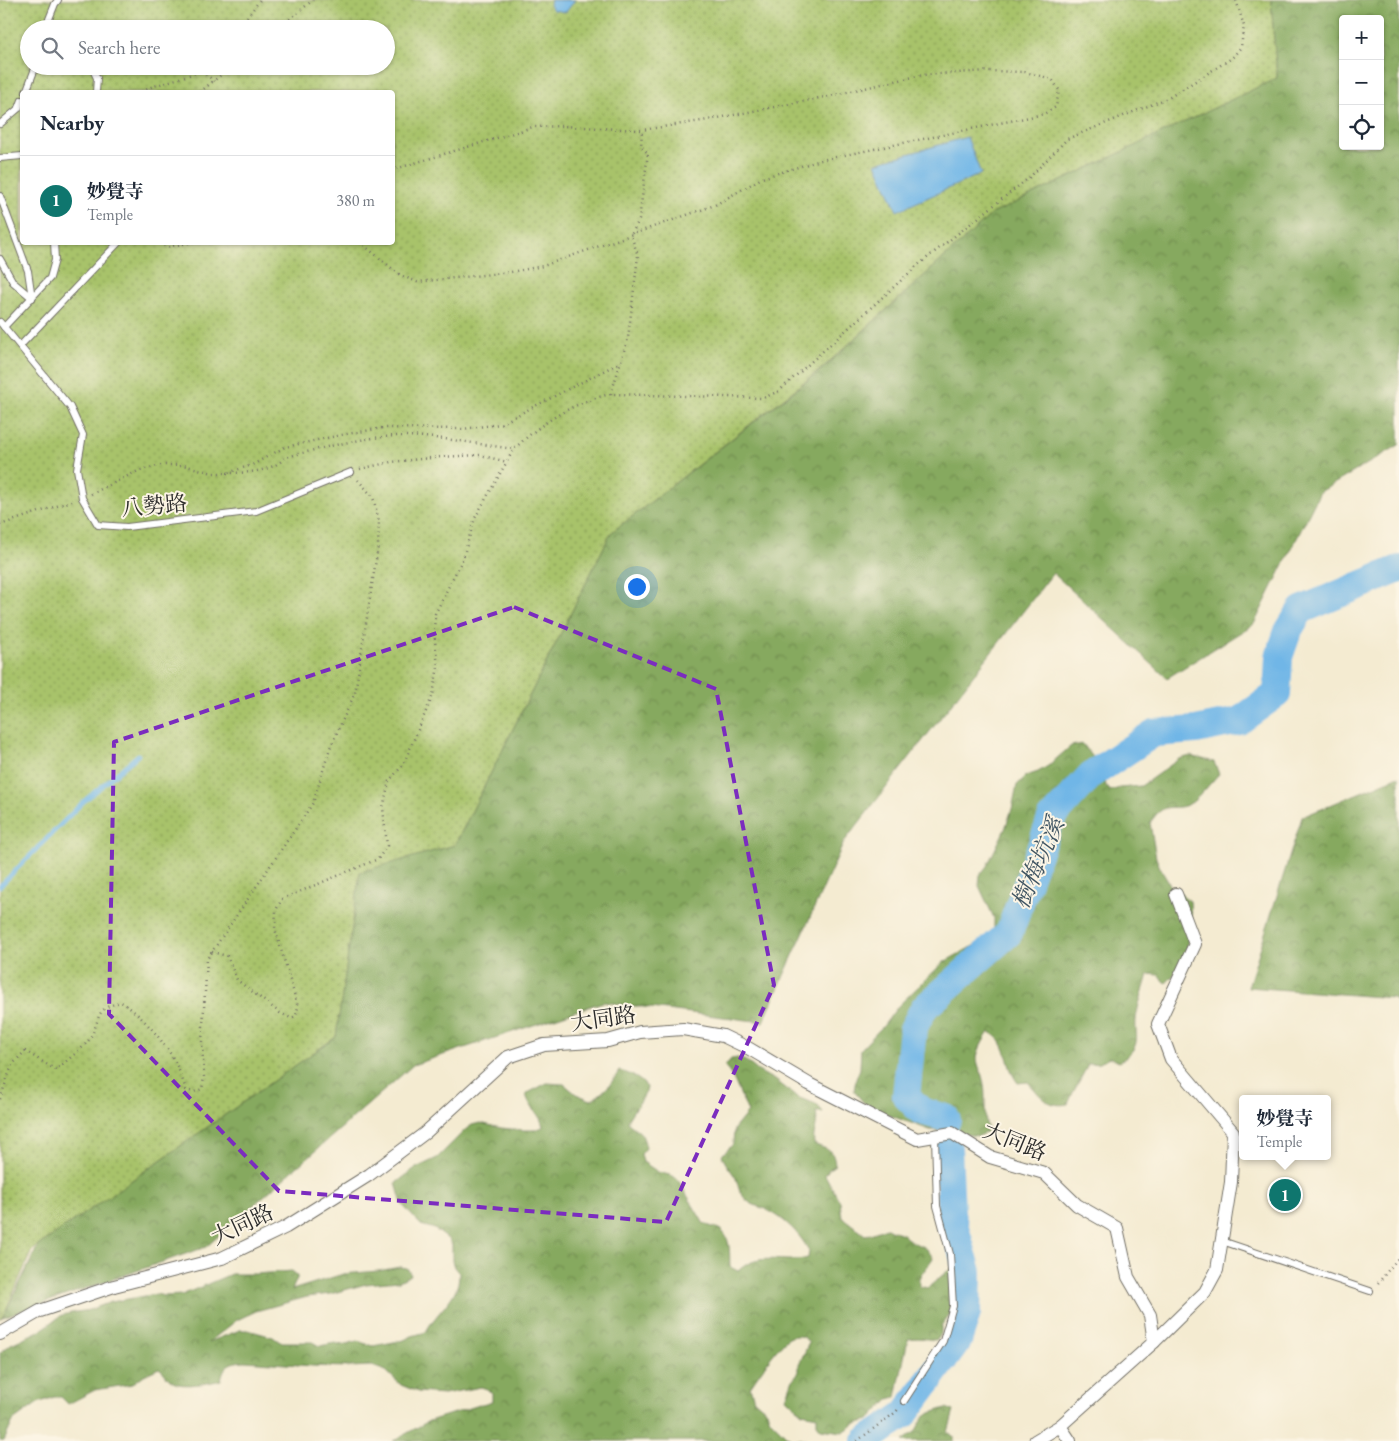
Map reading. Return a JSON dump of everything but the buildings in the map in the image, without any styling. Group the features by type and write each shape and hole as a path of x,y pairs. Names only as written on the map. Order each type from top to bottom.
{"street":[{"path":"1034,1441 1060,1426 1154,1342 1205,1292 1217,1270 1220,1240 1231,1182 1233,1132 1172,1060 1158,1024 1195,944 1176,894"},
{"name":"大同路","path":"0,1334 40,1311 114,1286 222,1258 286,1227 369,1175 425,1133 508,1057 544,1045 608,1041 640,1032 683,1029 723,1036 748,1048 809,1084 917,1138 952,1133 990,1157 1044,1172 1077,1205 1116,1228 1128,1277 1150,1315 1154,1342"},
{"path":"1060,1426 1070,1441"}],"lane":[{"path":"50,20 58,0"},
{"path":"27,90 33,75"},
{"path":"96,75 96,90"},
{"path":"0,124 20,105"},
{"path":"0,158 20,157"},
{"path":"0,196 28,271 32,298"},
{"path":"2,325 32,298 50,278 55,260 54,245"},
{"path":"20,346 116,245"},
{"path":"0,259 13,282 32,298"},
{"name":"八勢路","path":"2,325 70,407 83,435 77,470 82,498 98,525 128,528 256,511 351,472"},
{"path":"904,1401 943,1341 953,1306 950,1254 937,1206 935,1136"},
{"path":"1220,1240 1370,1291"}],"path":[{"path":"245,20 260,0"},
{"path":"289,20 313,0"},
{"path":"212,952 227,956 237,980 280,1014 291,1018 296,1016 298,1007 275,929 276,910 282,900 378,859 388,846 384,808 389,781 403,765 433,695 438,666 434,632 435,614 463,558 475,518 514,449 535,429 558,414 598,397 611,394 763,398 779,391 918,265 1030,177 1067,139 1170,97 1232,58 1241,47 1244,26 1236,0"},
{"path":"364,245 400,275 417,282 510,272 543,266 715,205 762,178 821,160 1044,114 1056,107 1060,90 1052,79 1025,72 988,71 922,75 708,120 642,130 562,126 533,127 395,169"},
{"path":"145,90 187,75"},
{"path":"207,75 214,81"},
{"path":"203,90 221,75"},
{"path":"611,394 628,338 638,256 631,234 639,220 648,153 641,146 642,130"},
{"path":"164,245 166,247 177,245"},
{"path":"227,473 252,465 285,447 341,435 383,428 463,429 500,424 621,362"},
{"path":"0,525 82,498 138,471 161,465 183,465 213,473 246,473 279,464 286,457 363,439 398,436 432,437 514,449"},
{"path":"0,1099 12,1065 25,1051 56,1070 90,1039 98,1015 108,1006 121,1002 130,1008 162,1042 176,1063 186,1090 194,1092 202,1089 204,1077 202,1041 207,959 313,803 330,748 355,693 378,547 379,521 372,497 351,472 391,462 441,457 480,455 507,462"},
{"path":"1370,1291 1399,1257"},
{"path":"857,1441 896,1412 904,1401"}],"highlighted area":[{"path":"514,607 716,689 774,985 666,1222 279,1191 109,1014 114,742"}],"green space":[{"path":"0,0 1271,0 1277,78 992,214 821,369 611,533 455,845 360,873 336,1037 32,1250 0,1320"},
{"path":"1271,0 1399,0 1399,445 1320,492 1254,624 1167,678 1053,573 844,842 763,1022 603,1002 413,1065 206,1247 3,1317 38,1246 336,1037 360,872 455,845 611,533 821,370 992,214 1277,78"},
{"path":"1083,744 1104,772 1106,787 1110,791 1141,786 1179,759 1191,756 1214,762 1219,774 1194,801 1184,806 1161,810 1150,823 1156,858 1161,870 1172,888 1190,901 1190,935 1185,956 1180,966 1166,983 1158,975 1148,974 1138,1008 1136,1040 1132,1050 1119,1062 1109,1057 1099,1063 1088,1064 1068,1104 1055,1104 1045,1100 1028,1082 1018,1083 1001,1042 989,1032 977,1056 984,1083 985,1117 988,1131 979,1136 930,1130 875,1110 864,1103 854,1091 860,1069 861,1049 884,1025 898,1006 944,962 988,938 994,928 994,918 979,886 980,875 987,866 1005,829 1017,785 1026,776 1048,766 1071,746"},
{"path":"1399,776 1399,1004 1393,998 1248,987 1302,817"},
{"path":"738,1058 746,1061 758,1071 778,1082 797,1097 816,1104 823,1112 816,1112 817,1121 814,1144 829,1150 833,1155 835,1165 825,1175 840,1202 842,1217 865,1235 887,1228 902,1234 927,1250 933,1258 919,1278 919,1286 927,1288 951,1269 950,1314 941,1326 941,1334 936,1340 908,1339 896,1397 889,1399 869,1420 855,1424 843,1432 821,1429 817,1424 817,1416 802,1413 786,1398 793,1379 799,1372 799,1364 809,1343 804,1337 793,1336 769,1360 750,1387 754,1400 767,1411 770,1419 786,1435 793,1440 801,1438 807,1441 393,1441 429,1421 492,1401 492,1394 487,1389 481,1387 444,1394 418,1392 401,1385 386,1371 372,1366 313,1366 245,1361 228,1365 224,1370 221,1380 211,1382 190,1385 177,1384 171,1381 159,1368 144,1375 132,1384 95,1390 68,1404 61,1397 54,1397 38,1403 13,1421 4,1441 0,1441 0,1353 11,1344 41,1330 62,1315 89,1310 111,1302 156,1294 164,1296 182,1295 231,1274 292,1271 298,1276 292,1290 343,1274 400,1267 407,1268 411,1275 399,1281 366,1284 256,1311 237,1320 209,1342 240,1330 248,1330 273,1337 280,1342 312,1342 320,1346 335,1343 343,1345 357,1341 373,1346 404,1340 426,1332 456,1290 459,1273 452,1261 452,1245 448,1239 435,1229 421,1225 407,1210 402,1204 396,1183 414,1169 437,1158 472,1125 480,1123 501,1128 523,1130 534,1130 543,1127 526,1094 547,1083 564,1084 576,1094 591,1100 614,1080 619,1071 638,1079 647,1087 646,1092 627,1122 640,1132 643,1138 646,1148 641,1154 643,1162 658,1172 673,1176 678,1180 704,1224 723,1232 729,1246 730,1267 738,1271 755,1261 808,1258 809,1251 802,1239 792,1228 775,1214 746,1200 740,1191 736,1178 722,1155 733,1144 734,1129 748,1112 734,1080 725,1066 731,1059"},
{"path":"946,1408 954,1411 948,1432 954,1437 954,1441 903,1441 915,1432 923,1418 930,1413"}],"water":[{"path":"551,0 575,0 566,12 553,10 550,5"},
{"path":"967,137 981,174 897,211 876,163"}],"waterway":[{"name":"樹梅坑溪","path":"947,1120 946,1118 921,1111 906,1096 913,1029 924,1008 1009,933 1051,819 1091,775 1154,733 1196,730 1239,721 1277,694 1279,657 1288,631 1301,610 1399,569"},
{"path":"0,886 83,802 138,755"},
{"name":"樹梅坑溪","path":"866,1441 904,1415 958,1341 967,1313 968,1272 951,1214 948,1148"}],"place":[{"name":"妙覺寺","path":"1285,1195"}]}
